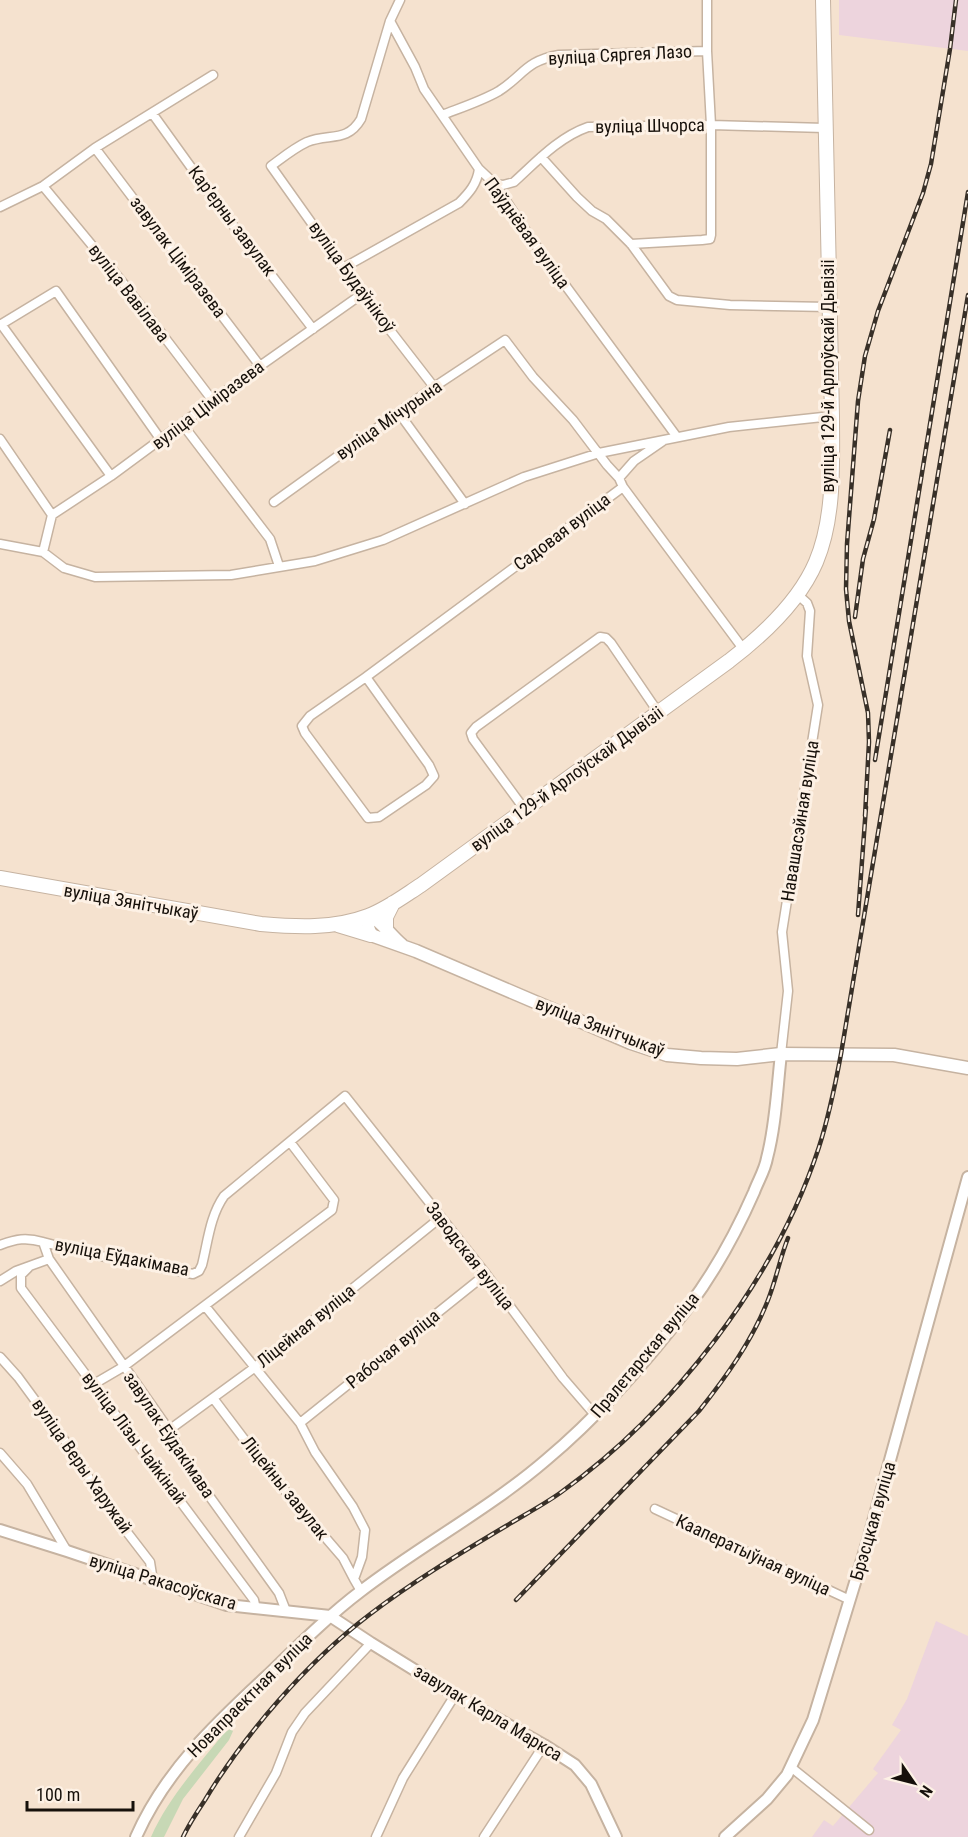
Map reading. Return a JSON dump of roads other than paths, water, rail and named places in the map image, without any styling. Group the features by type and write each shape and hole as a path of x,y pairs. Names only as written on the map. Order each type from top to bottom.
{"main road":[{"name":"вуліца 129-й Арлоўскай Дывізіі","path":"393,903 744,650 767,629 797,594 816,562 827,525 832,470 823,0"},
{"name":"вуліца Зянітчыкаў","path":"0,878 179,911 261,924 301,927 336,924 370,915 393,903"},
{"path":"386,927 386,917 393,903"},
{"path":"371,935 368,927 370,915 386,927 402,945"},
{"path":"336,924 371,935"},
{"name":"вуліца Зянітчыкаў","path":"371,935 402,945 655,1052 701,1058 737,1059 781,1054 894,1055 968,1068"}],"street":[{"path":"390,21 400,0"},
{"path":"631,244 710,238 711,235 711,125 707,0"},
{"name":"Паўднёвая вуліца","path":"390,21 424,89 478,170 495,183 532,240 677,437"},
{"name":"вуліца Будаўнікоў","path":"390,21 361,118 355,129 339,137 305,143 271,166 362,294 434,387"},
{"name":"вуліца Сяргея Лазо","path":"442,115 496,92 524,69 542,58 559,55 707,51"},
{"path":"0,207 43,186 95,148 213,75"},
{"name":"Карʼерны завулак","path":"152,113 229,220 313,329"},
{"name":"вуліца Шчорса","path":"495,183 504,185 514,182 562,140 588,127 711,125 825,128"},
{"name":"завулак Ціміразева","path":"95,148 260,366"},
{"path":"541,157 577,197 592,211 606,219 631,244 669,296 677,300 730,305 829,307"},
{"path":"345,267 459,203 469,194 477,179 478,170"},
{"name":"вуліца Вавілава","path":"43,186 124,284 213,401"},
{"path":"111,476 1,324 56,291 161,440"},
{"name":"вуліца Ціміразева","path":"52,515 183,425 260,366 362,294"},
{"name":"вуліца Мічурына","path":"274,502 434,387 505,340 533,377 573,420 599,453"},
{"path":"399,412 465,504"},
{"path":"0,544 43,552 64,568 95,577 231,575 315,561 383,540 524,477 599,453 729,427 832,416"},
{"path":"183,425 270,539 279,566"},
{"path":"0,439 52,515 43,552"},
{"path":"599,453 621,482 634,461 665,439"},
{"name":"Садовая вуліца","path":"366,677 429,765 434,776 426,785 379,817 368,818 302,726 310,716 366,677 621,482 744,650"},
{"name":"Навашасэйная вуліца","path":"781,1054 788,991 782,932 818,705 807,656 810,611 807,603 797,594"},
{"path":"525,810 473,739 471,733 476,727 600,637 606,638 610,643 658,712"},
{"name":"Пралетарская вуліца","path":"330,1616 361,1591 546,1460 595,1415 666,1335 706,1283 731,1241 767,1161 781,1054"},
{"name":"Заводская вуліца","path":"345,1096 486,1274 563,1378 595,1415"},
{"name":"вуліца Еўдакімава","path":"43,1242 137,1264 193,1274 199,1271 202,1265 216,1207 224,1196 345,1096"},
{"path":"94,1384 123,1367 332,1210 334,1200 290,1142"},
{"name":"Брэсцкая вуліца","path":"725,1837 767,1798 792,1768 813,1720 850,1600 968,1177"},
{"name":"Ліцейная вуліца","path":"168,1430 254,1368 440,1218"},
{"path":"0,1245 17,1239 43,1242"},
{"name":"вуліца Еўдакімава","path":"43,1242 50,1259"},
{"path":"0,1281 16,1271 50,1259"},
{"name":"завулак Еўдакімава","path":"50,1259 168,1430 187,1465 279,1593 286,1611"},
{"name":"вуліца Лізы Чайкінай","path":"28,1268 21,1275 21,1288 254,1600 256,1609"},
{"name":"Рабочая вуліца","path":"300,1423 486,1274"},
{"path":"205,1306 300,1423 315,1452 353,1507 365,1530 362,1557 354,1579 361,1591"},
{"name":"вуліца Веры Харужай","path":"0,1357 18,1377 70,1447 100,1497 150,1562 153,1581"},
{"name":"Ліцейны завулак","path":"213,1398 269,1472 343,1558 354,1579"},
{"path":"0,1453 27,1484 67,1551"},
{"name":"Кааператыўная вуліца","path":"655,1509 850,1600"},
{"name":"вуліца Ракасоўскага","path":"0,1530 227,1605 330,1616"},
{"name":"завулак Карла Маркса","path":"330,1616 455,1695 544,1745 574,1765 591,1784 616,1837"},
{"name":"Новапраектная вуліца","path":"136,1837 160,1791 205,1735 330,1616"},
{"path":"239,1837 276,1773 292,1732 304,1713 371,1643"},
{"path":"376,1837 403,1778 455,1695"},
{"path":"484,1837 544,1745"},
{"path":"792,1768 869,1830"}],"railway":[{"path":"865,816 869,742 868,713 849,621 846,589 847,544 858,401 865,356 878,311 923,193 931,164 956,0"},
{"path":"875,760 968,192"},
{"path":"183,1837 221,1775 258,1725 300,1677 346,1634 419,1580 560,1493 602,1460 642,1423 680,1383 716,1339 748,1293 776,1245 800,1196 819,1147 841,1054 968,295"},
{"path":"855,617 863,559 874,519 890,430"},
{"path":"858,915 866,807"},
{"path":"516,1600 699,1411 719,1385 738,1358 762,1315 788,1238"}]}
